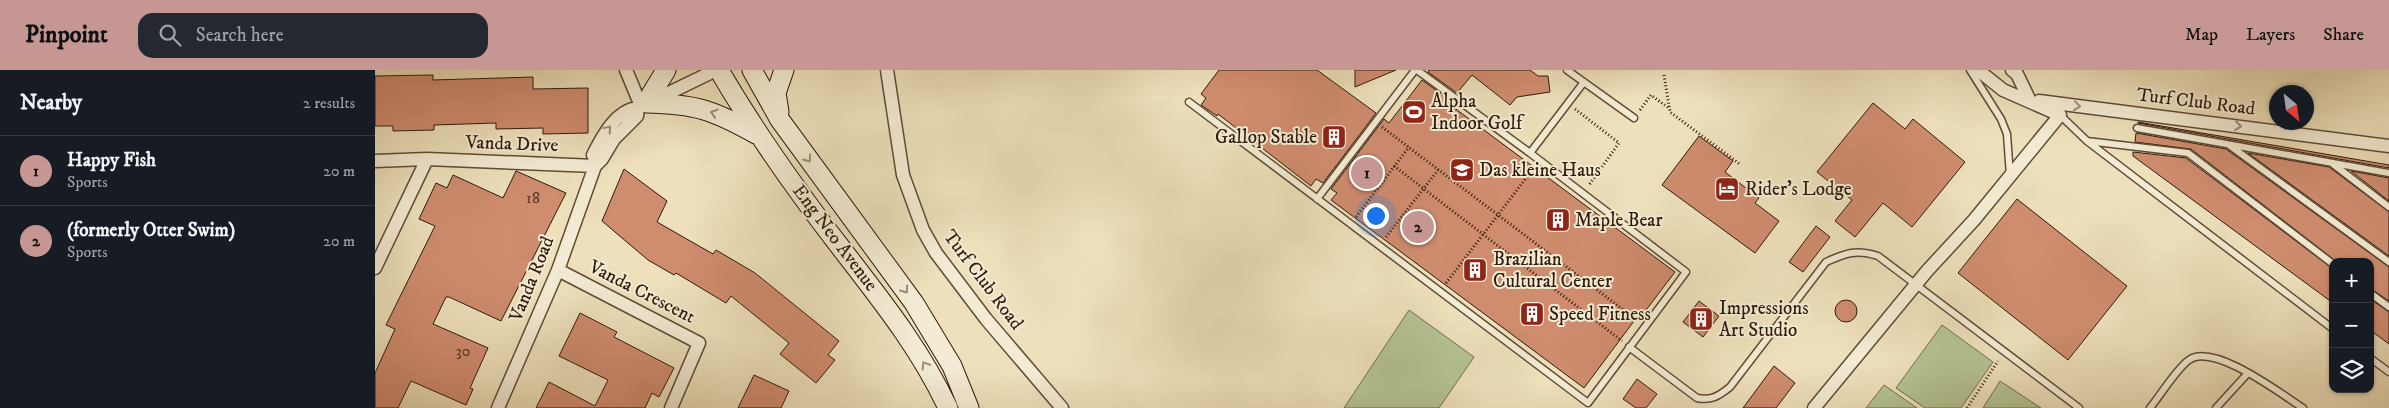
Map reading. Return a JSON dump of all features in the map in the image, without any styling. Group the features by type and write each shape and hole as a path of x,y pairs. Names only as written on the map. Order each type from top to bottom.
{"main road":[{"path":"642,106 666,70"},
{"name":"Eng Neo Avenue","path":"717,70 758,134 840,247 893,313 934,378 948,408"},
{"name":"Eng Neo Avenue","path":"752,70 780,120 913,303 952,366 969,408"},
{"path":"780,120 776,93 784,70"},
{"path":"642,106 681,104 700,108 723,116 758,134"}],"street":[{"path":"626,70 642,106 717,70"},
{"name":"Turf Club Road","path":"887,70 903,175 923,230 936,253 986,319 1061,408"},
{"name":"Turf Club Road","path":"1978,70 2003,90 2029,99 2060,115"},
{"path":"2012,70 2017,74 2029,99"},
{"name":"Turf Club Road","path":"2029,99 2389,146"},
{"name":"Vanda Road","path":"498,408 558,270 596,164 614,139 637,116 642,106"},
{"path":"1814,408 1915,285 2010,178 2060,115"},
{"path":"375,268 427,160"},
{"name":"Vanda Drive","path":"375,161 427,160 596,164"},
{"name":"Vanda Crescent","path":"558,270 699,343 671,408"}],"lane":[{"path":"1189,102 1379,246 1440,291 1587,403 1686,272 1539,160 1416,70 1317,199"},
{"path":"1567,70 1633,118"},
{"path":"1970,70 2001,118 2007,134 2010,178"},
{"path":"1530,154 1584,82"},
{"name":"Turf Club Road","path":"2060,115 2087,141 2329,326"},
{"path":"2137,128 2389,173"},
{"path":"2087,141 2188,153 2329,261"},
{"path":"2228,144 2389,262"},
{"path":"2332,163 2389,207"},
{"path":"1629,347 1697,398 1707,400 1720,396 1730,387 1826,262 1841,255 1861,251 1878,256 2079,408"},
{"path":"2374,296 2389,307"},
{"path":"2150,408 2189,359 2206,355 2220,359 2248,373 2303,408"},
{"path":"2374,361 2389,372"},
{"path":"2216,408 2248,373"}],"path":[{"path":"1664,75 1670,110"},
{"path":"1633,118 1651,95 1741,165"},
{"path":"1568,104 1619,143 1583,194"},
{"path":"1382,127 1645,327"},
{"path":"1351,224 1409,147"},
{"path":"1440,291 1539,160"},
{"path":"1395,166 1629,347"},
{"path":"1379,246 1438,170"},
{"path":"1967,408 2004,352"}],"green space":[{"path":"1409,310 1474,357 1439,408 1344,408"},
{"path":"1942,325 1993,362 1961,408 1925,408 1896,388"},
{"path":"2000,381 2041,408 1983,408"},
{"path":"1884,385 1917,408 1866,408"}],"building":[{"path":"1219,70 1317,70 1376,113 1323,183 1316,179 1311,186 1218,114 1217,116 1201,105 1206,98 1201,94"},
{"path":"1355,70 1396,70 1355,87"},
{"path":"1429,70 1530,70 1538,76 1548,76 1550,92 1517,97 1510,105 1472,75 1457,93 1428,72"},
{"path":"433,75 433,80 533,77 533,89 588,88 588,133 543,134 543,128 496,129 496,123 434,125 434,130 393,131 393,126 375,126 375,76"},
{"path":"1422,80 1451,101 1449,104 1675,272 1640,318 1637,317 1584,388 1331,200 1337,193 1331,189 1384,119 1389,123"},
{"path":"1873,103 1905,129 1913,119 1965,162 1912,227 1883,203 1855,237 1835,221 1852,200 1817,172"},
{"path":"2138,123 2389,165 2389,168"},
{"path":"2136,133 2226,149 2389,267 2389,301 2374,291 2374,258 2332,258 2191,149 2135,142"},
{"path":"1699,136 1733,161 1725,172 1759,198 1755,203 1779,221 1755,253 1662,185"},
{"path":"2133,152 2186,158 2329,266 2329,300 2133,156"},
{"path":"2248,153 2329,167 2389,212 2389,256"},
{"path":"624,169 667,201 657,222 713,254 716,250 755,273 839,341 828,355 835,360 816,383 780,354 789,343 731,296 726,303 676,273 674,275 648,260 602,221"},
{"path":"516,171 566,193 501,321 446,297 433,324 488,348 470,388 473,389 466,405 411,381 398,408 375,408 375,373 395,329 386,325 435,226 419,219 436,183 447,188 453,175 503,198"},
{"path":"2351,171 2389,178 2389,201"},
{"path":"2017,199 2127,286 2068,360 1958,273"},
{"path":"1816,226 1830,237 1803,272 1789,262"},
{"path":"1846,300 1854,303 1857,311 1854,319 1846,322 1838,319 1835,311 1838,303"},
{"name":"Impressions Art Studio","path":"1699,301 1719,316 1703,337 1683,322"},
{"path":"2374,302 2389,312 2389,344 2374,333"},
{"path":"580,313 617,332 614,337 674,368 659,397 652,393 645,408 536,408 549,382 595,406 608,380 559,356"},
{"path":"1774,366 1795,383 1776,408 1743,408"},
{"path":"754,375 789,391 781,408 738,408"},
{"path":"1637,379 1657,394 1646,408 1636,408 1623,399"}],"place":[{"name":"Alpha Indoor Golf","path":"1414,112"},
{"name":"Gallop Stable","path":"1334,137"},
{"name":"Das kleine Haus","path":"1462,170"},
{"name":"Happy Fish","path":"1367,173"},
{"name":"Rider's Lodge","path":"1727,189"},
{"name":"Maple Bear","path":"1558,220"},
{"name":"(formerly Otter Swim)","path":"1418,227"},
{"name":"Brazilian Cultural Center","path":"1475,270"},
{"name":"Speed Fitness","path":"1532,314"},
{"name":"Impressions Art Studio","path":"1701,319"}]}
